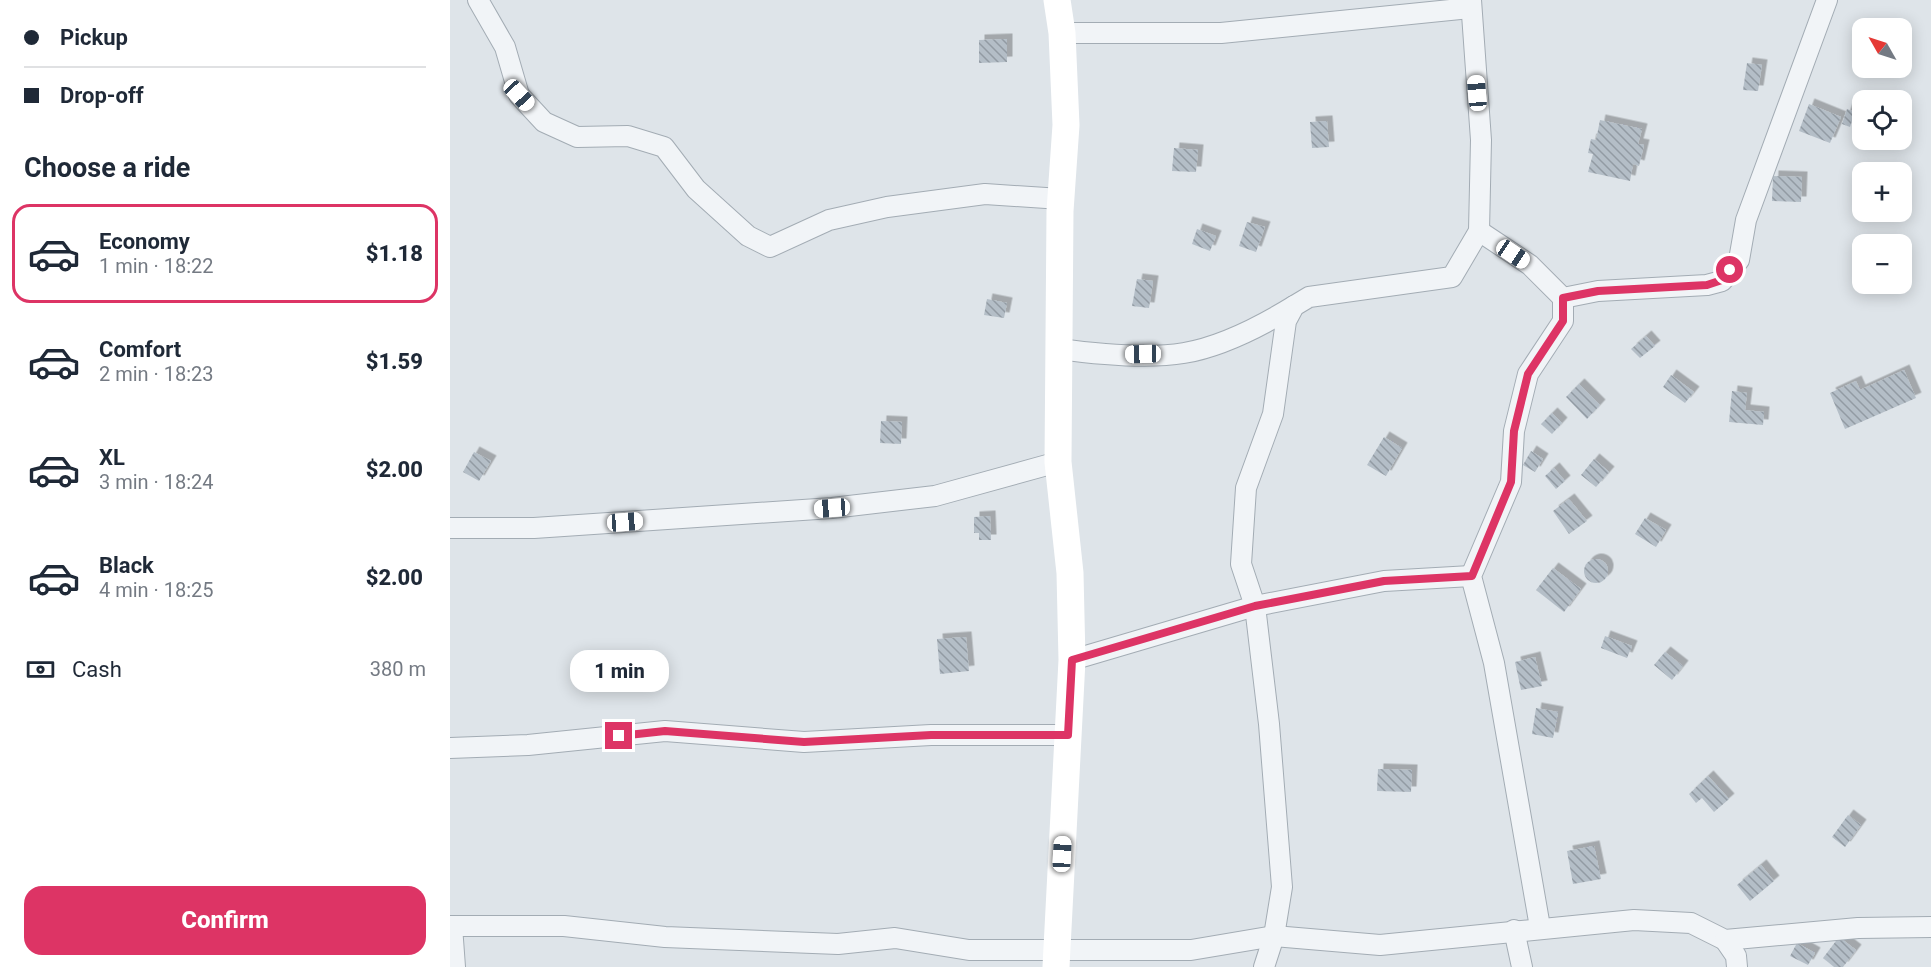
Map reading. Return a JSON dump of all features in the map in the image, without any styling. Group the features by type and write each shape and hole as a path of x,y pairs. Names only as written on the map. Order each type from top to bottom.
{"street":[{"path":"478,0 505,47 519,95 544,122 578,137 628,136 664,147 696,189 748,236 770,247 829,220 887,207 985,194 1061,199"},
{"path":"1056,958 1072,660 1070,573 1058,462 1061,199 1066,125 1062,33 1057,0"},
{"path":"1563,298 1598,291 1707,285 1722,280 1739,260 1746,220 1827,0"},
{"path":"1059,349 1102,354 1184,353 1257,328 1309,297 1452,277 1479,231 1481,140 1470,4 1221,33 1062,33"},
{"path":"1479,231 1530,265 1563,298 1563,321 1528,374 1514,431 1511,482 1472,576 1494,663 1540,927"},
{"path":"1264,967 1274,936 1282,887 1269,724 1255,606 1241,564 1246,488 1274,414 1286,321 1294,306"},
{"path":"450,528 534,528 832,508 935,496 1058,462"},
{"path":"1072,660 1255,606 1384,581 1472,576"},
{"path":"450,748 528,746 665,731 804,742 931,735 1068,735"},
{"path":"455,967 451,926 564,926 665,937 826,944 895,938 969,950 1056,958 1191,950 1274,936 1380,945 1540,927 1634,920 1691,923 1725,939 1858,928 1931,927"},
{"path":"1514,930 1522,967"},
{"path":"1725,939 1736,956 1737,967"}],"building":[{"path":"1007,39 1007,62 979,63 979,40"},
{"path":"1747,63 1762,65 1758,91 1743,90"},
{"path":"1809,104 1841,117 1830,143 1799,131"},
{"path":"1847,109 1852,111 1850,127 1842,124"},
{"path":"1600,120 1642,129 1638,144 1644,145 1639,166 1633,164 1630,181 1588,172 1593,154 1588,153 1591,139 1596,140"},
{"path":"1327,121 1329,147 1312,148 1310,122"},
{"path":"1174,148 1198,150 1196,172 1172,171"},
{"path":"1773,176 1802,177 1801,202 1772,201"},
{"path":"1247,222 1265,227 1256,252 1239,246"},
{"path":"1197,229 1216,236 1210,251 1192,244"},
{"path":"1137,279 1153,281 1149,308 1132,306"},
{"path":"987,299 1007,303 1004,318 984,315"},
{"path":"1646,336 1655,346 1640,358 1631,349"},
{"path":"1904,370 1916,398 1845,429 1830,393 1856,381 1860,390"},
{"path":"1671,375 1694,392 1685,403 1663,387"},
{"path":"1579,384 1600,405 1587,419 1566,397"},
{"path":"1732,391 1747,393 1745,410 1764,412 1763,425 1729,422"},
{"path":"1552,413 1562,423 1552,434 1541,424"},
{"path":"881,421 902,422 901,444 880,443"},
{"path":"1384,437 1402,448 1386,476 1367,465"},
{"path":"1531,451 1543,459 1535,472 1523,465"},
{"path":"474,452 491,461 479,481 463,472"},
{"path":"1594,459 1609,472 1596,487 1581,475"},
{"path":"1554,468 1565,481 1556,489 1545,476"},
{"path":"1569,499 1587,521 1569,534 1553,511"},
{"path":"990,516 991,540 979,540 979,533 974,533 974,517"},
{"path":"1645,518 1666,530 1656,547 1635,534"},
{"path":"1596,559 1604,563 1608,571 1604,579 1596,583 1588,579 1584,571 1588,563"},
{"path":"1553,568 1581,589 1564,612 1536,590"},
{"path":"1605,636 1632,646 1627,658 1601,648"},
{"path":"966,637 969,671 940,674 937,639"},
{"path":"1665,652 1683,666 1672,680 1654,665"},
{"path":"1535,657 1542,686 1521,690 1515,662"},
{"path":"1536,708 1558,712 1553,738 1532,734"},
{"path":"1378,769 1412,770 1411,792 1377,791"},
{"path":"1708,776 1729,799 1714,812 1702,798 1696,803 1689,794"},
{"path":"1848,815 1861,825 1845,847 1832,837"},
{"path":"1594,846 1601,879 1573,884 1567,851"},
{"path":"1761,865 1774,881 1750,901 1737,885"},
{"path":"1839,937 1856,950 1843,967 1834,967 1823,958"},
{"path":"1797,943 1815,953 1808,965 1790,956"}],"route":[{"path":"619,736 665,731 804,742 931,735 1068,735 1072,660 1255,606 1384,581 1472,576 1511,482 1514,431 1528,374 1563,321 1563,298 1598,291 1707,285 1722,280 1730,270"}]}
